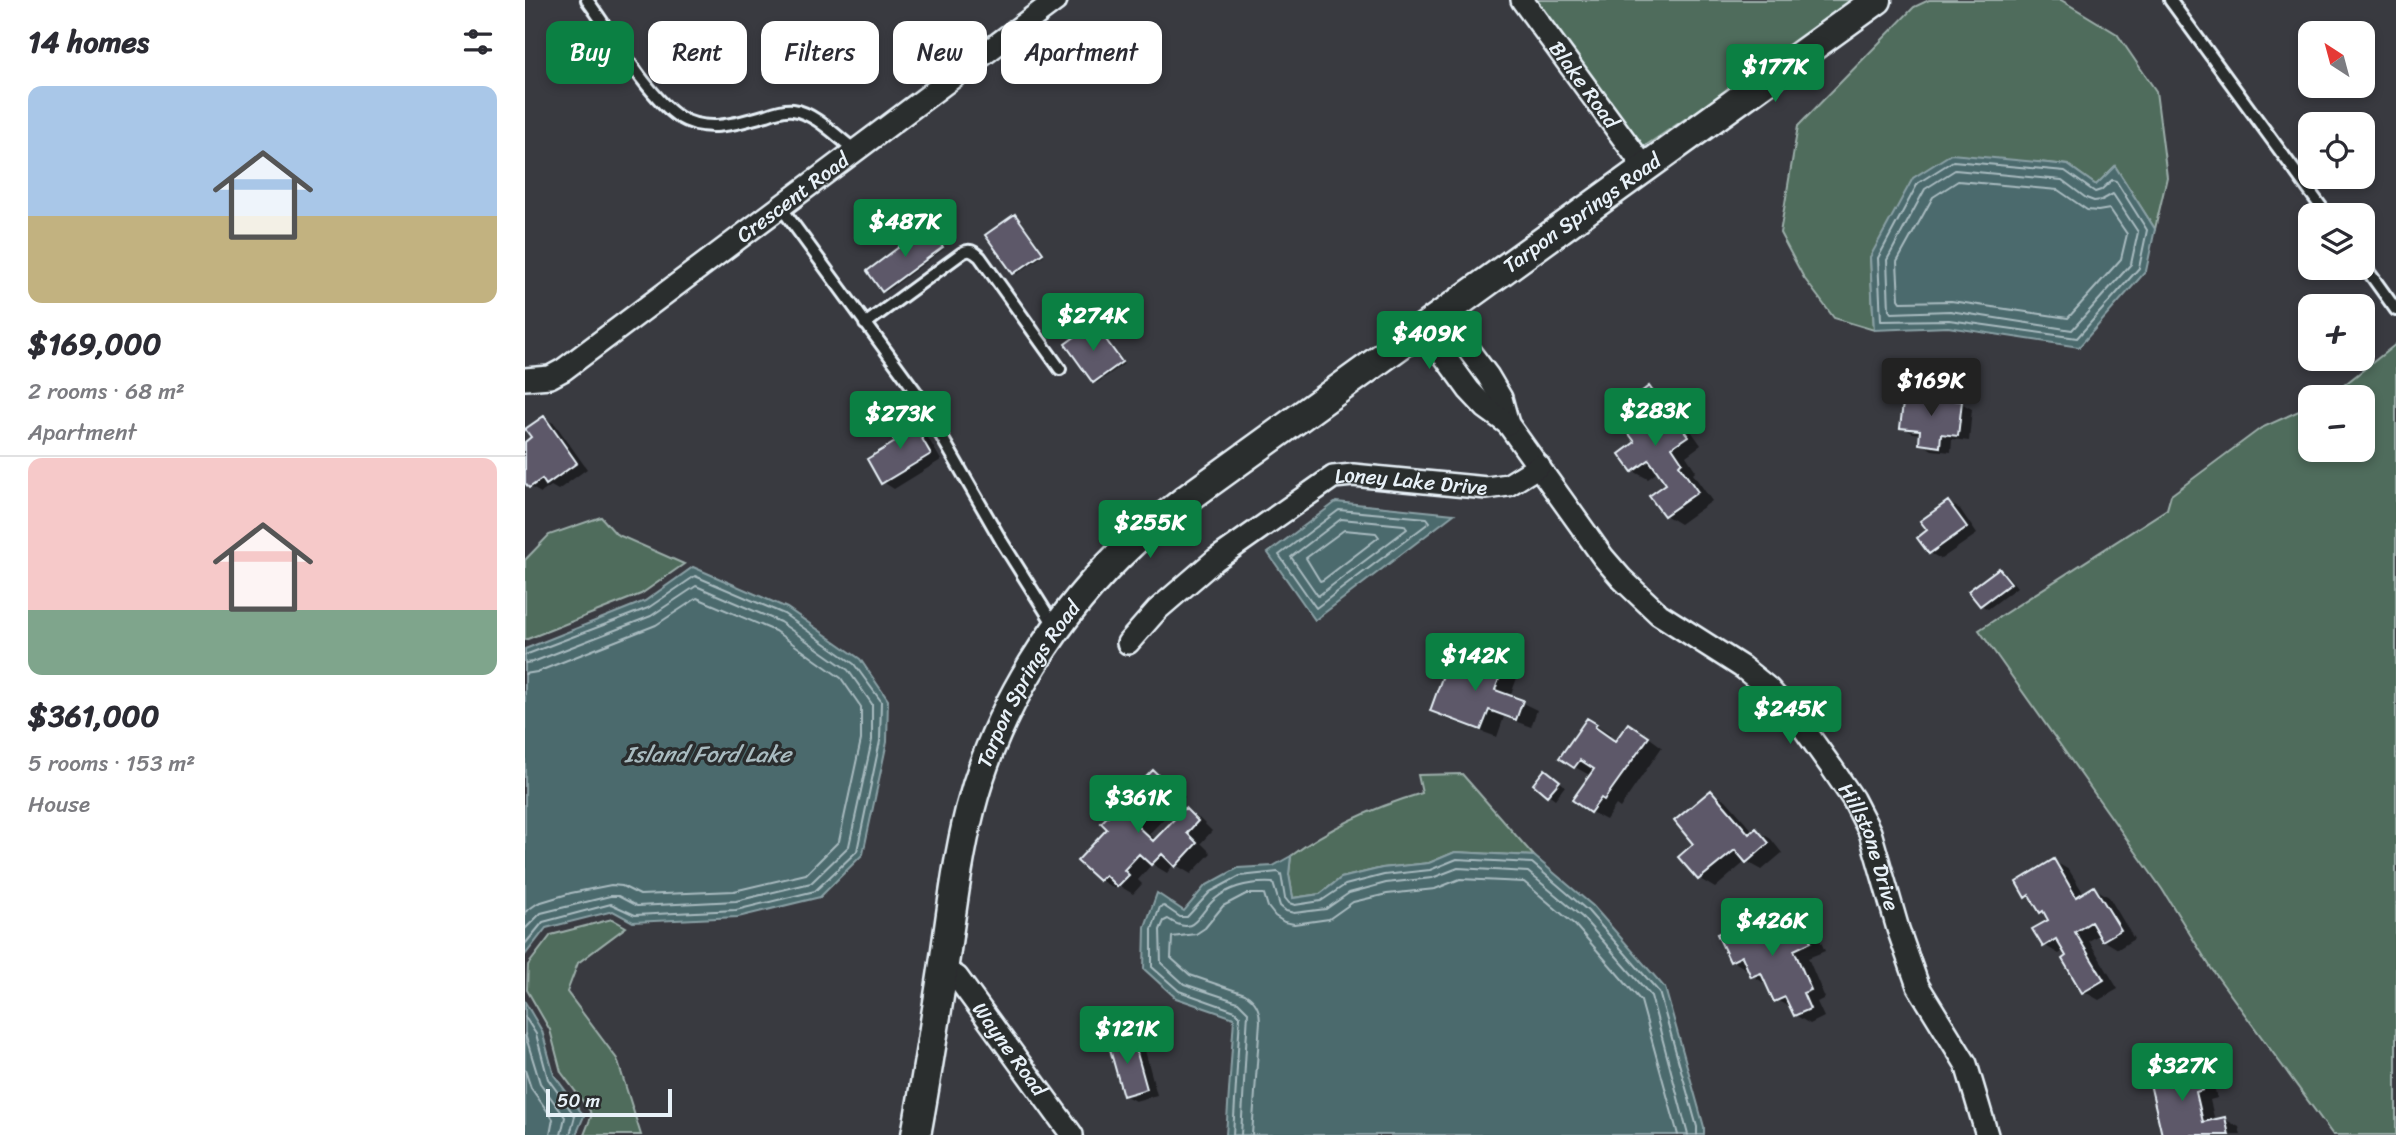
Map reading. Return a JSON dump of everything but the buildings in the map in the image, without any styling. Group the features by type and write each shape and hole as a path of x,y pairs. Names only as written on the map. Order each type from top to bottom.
{"main road":[{"name":"Tarpon Springs Road","path":"916,1135 970,809 982,772 1015,698 1056,628 1081,597 1135,540 1188,498 1877,0"}],"street":[{"name":"Crescent Road","path":"525,379 550,377 563,370 1056,0"},
{"name":"Blake Road","path":"1522,0 1645,168"},
{"name":"Hillstone Drive","path":"1433,322 1488,376 1501,398 1508,424"},
{"name":"Hillstone Drive","path":"1433,322 1469,390 1486,408 1508,424 1603,557 1628,586 1659,614 1742,667 1768,688 1802,726 1832,768 1853,799 1870,832 1898,929 1918,986 1966,1064 1987,1135"},
{"path":"1469,390 1488,376"},
{"name":"Loney Lake Drive","path":"1128,643 1157,610 1215,560 1333,477 1353,475 1499,488 1539,466"},
{"name":"Wayne Road","path":"943,970 957,977 1072,1135"}],"lane":[{"path":"587,0 648,85 665,106 681,118 695,124 715,127 791,110 807,114 855,150"},
{"path":"2170,0 2318,203"},
{"path":"780,206 916,392 1002,542 1056,628"},
{"path":"865,324 962,253 972,251 981,257 1060,369"},
{"path":"2374,280 2396,310"}],"green space":[{"path":"1535,0 1861,0 1642,148"},
{"path":"1929,0 2061,0 2117,34 2156,91 2167,177 2155,229 2115,166 2096,185 2068,165 2038,162 1870,257 1874,330 1834,318 1804,278 1780,233 1798,126 1914,7"},
{"path":"2396,344 2396,1135 2333,1135 2211,968 2162,889 1979,630 2167,509 2171,495 2261,428 2298,411 2298,462 2375,462 2375,385 2344,385 2362,371 2375,371 2375,361"},
{"path":"601,517 616,534 684,564 641,594 525,640 525,560 549,535"},
{"path":"1462,774 1534,856 1455,852 1429,863 1382,868 1341,878 1320,894 1293,898 1289,874 1291,856 1354,818 1422,793 1418,775"},
{"path":"612,919 626,927 578,963 567,992 617,1059 641,1135 584,1135 591,1117 590,1111 561,1072 550,1030 527,990 528,965 551,935"}],"water":[{"path":"1951,154 2068,165 2096,185 2115,166 2155,229 2146,271 2079,347 1948,327 1874,330 1870,257 1913,178"},
{"path":"1336,502 1454,514 1315,620 1268,553"},
{"name":"Island Ford Lake","path":"693,567 787,608 860,659 888,700 887,742 863,854 820,897 738,917 633,922 613,911 546,928 525,955 525,649 645,601"},
{"path":"1455,852 1534,856 1593,906 1665,988 1704,1135 1226,1135 1234,1018 1176,998 1144,969 1145,927 1157,893 1184,911 1205,886 1238,868 1273,866 1291,856 1289,874 1293,898 1320,894 1341,878 1382,868 1429,863"},
{"path":"525,1002 542,1031 554,1075 584,1116 576,1135 525,1135"}]}
